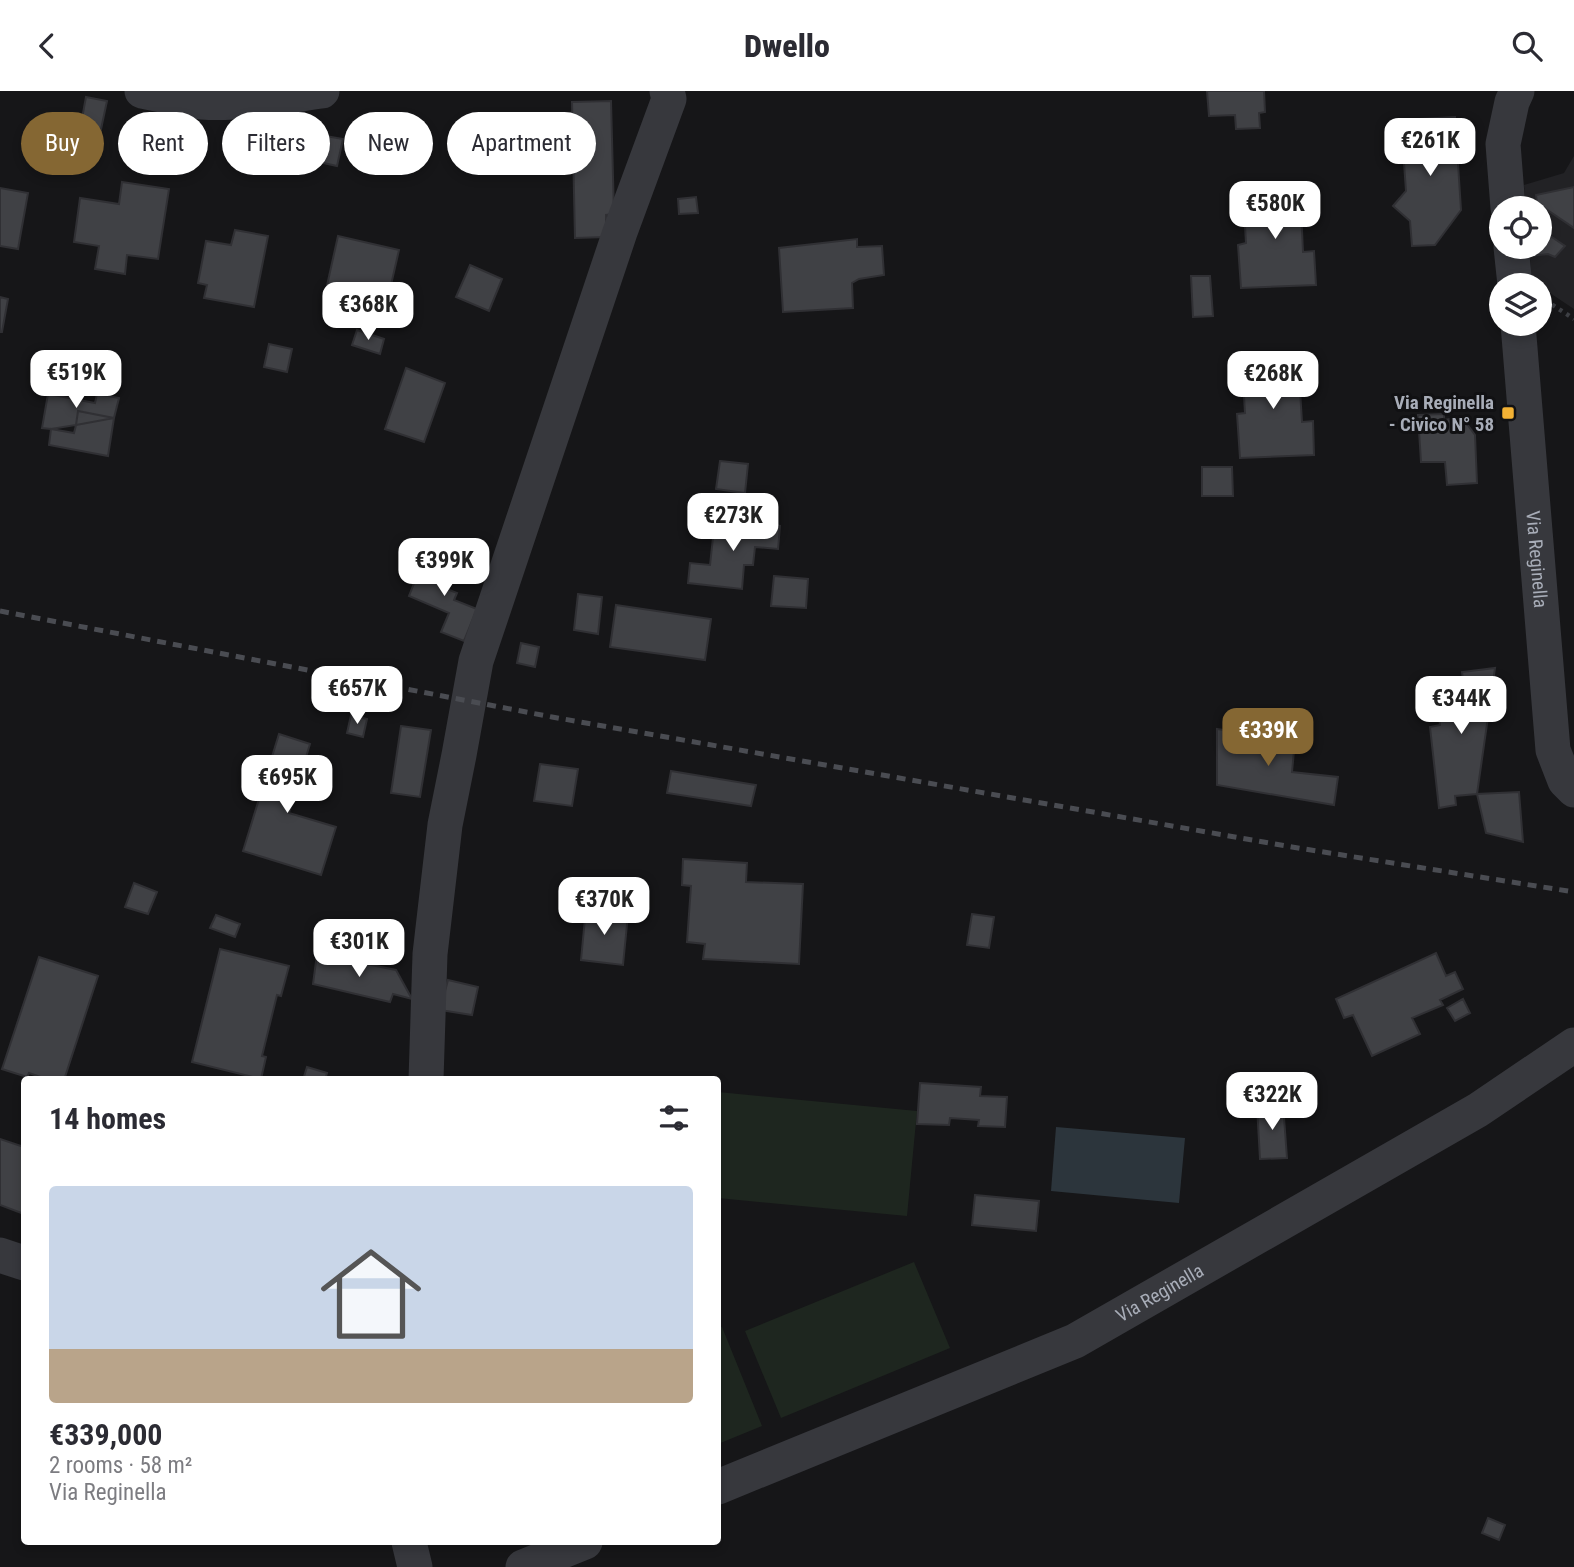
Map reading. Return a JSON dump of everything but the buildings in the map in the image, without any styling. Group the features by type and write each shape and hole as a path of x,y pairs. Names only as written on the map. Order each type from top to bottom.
{"street":[{"path":"142,91 200,102 215,102 323,91"},
{"path":"426,1076 430,954 444,825 476,661 620,232 669,99 667,91"},
{"path":"1507,196 1503,144 1517,91"},
{"name":"Via Reginella","path":"1519,336 1553,750 1565,781 1574,790"},
{"name":"Via Reginella","path":"721,1486 1075,1341 1478,1110 1574,1045"},
{"path":"0,1255 21,1262"},
{"path":"410,1545 415,1567"},
{"path":"523,1567 578,1545"}],"path":[{"path":"1552,305 1574,319"}],"shaded area":[{"path":"1574,156 1574,309 1552,294 1552,273 1531,273 1530,259 1552,259 1552,196 1525,196 1524,185 1564,173"},
{"path":"721,1092 917,1111 907,1216 721,1198"},
{"path":"1056,1127 1185,1138 1179,1203 1051,1191"},
{"path":"914,1262 950,1348 781,1418 745,1331"},
{"path":"721,1327 762,1426 721,1443"}],"railway":[{"path":"0,611 552,717 1292,847 1574,892"}],"place":[{"name":"Via Reginella - Civico N° 58","path":"1508,413"}]}
